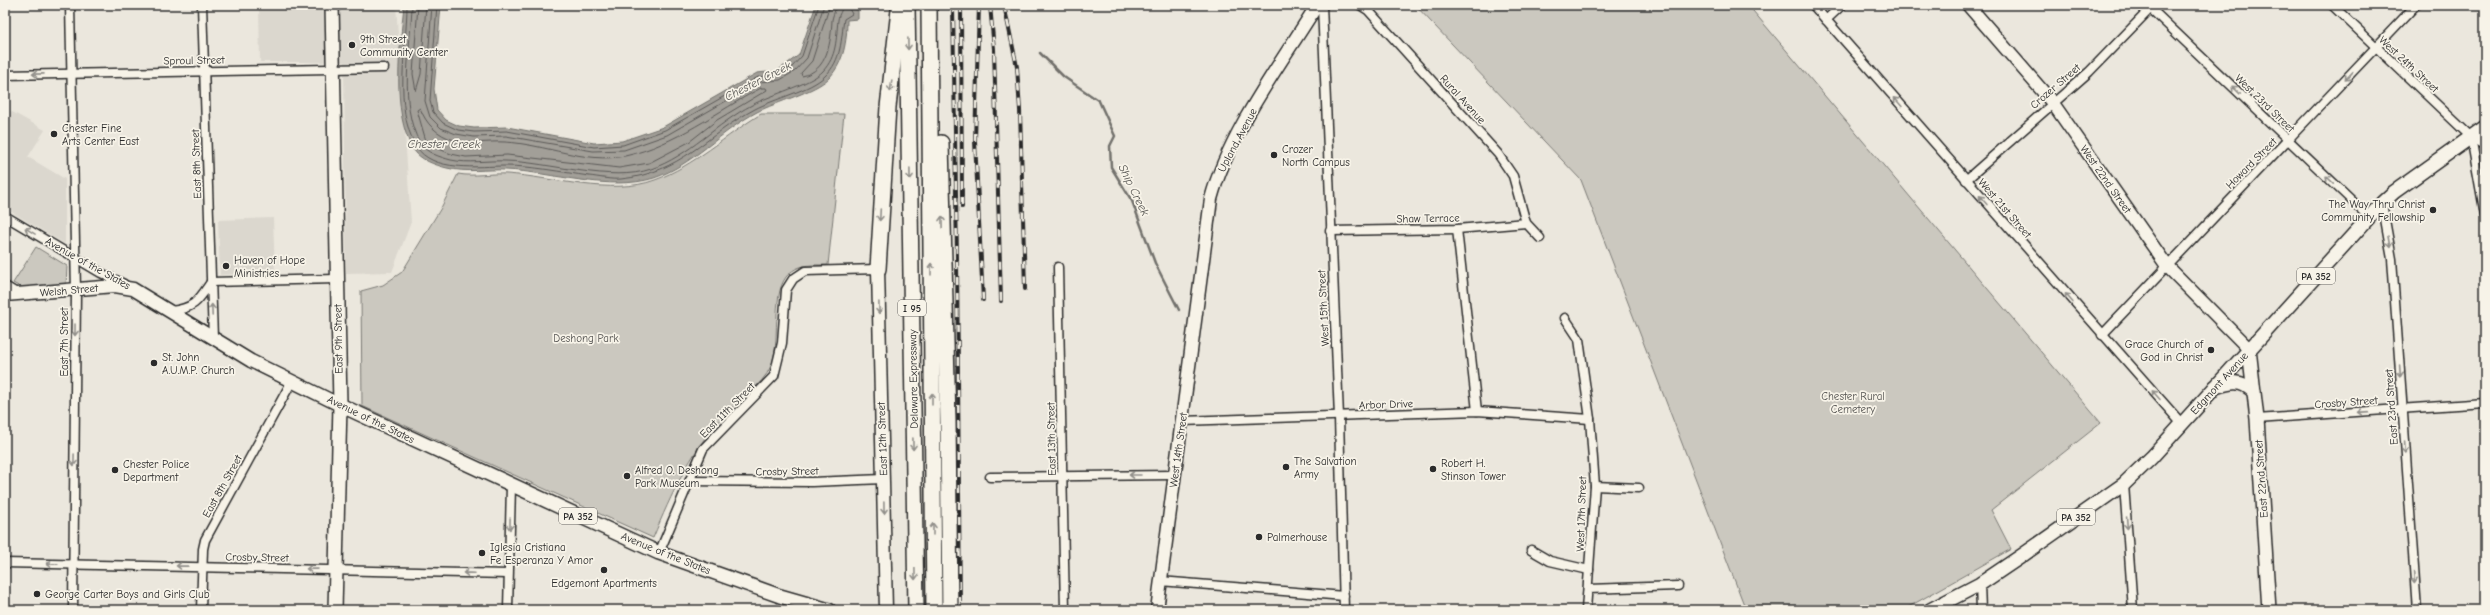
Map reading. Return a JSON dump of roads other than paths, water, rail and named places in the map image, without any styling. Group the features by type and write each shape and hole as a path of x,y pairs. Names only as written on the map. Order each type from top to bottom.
{"highway":[{"path":"878,269 888,107 899,5"},
{"name":"Delaware Expressway","path":"907,5 916,610"},
{"name":"Delaware Expressway","path":"929,5 934,610"},
{"path":"930,28 940,112 948,422 950,610"}],"main road":[{"name":"East 9th Street","path":"332,5 340,405 335,610"},
{"name":"Edgmont Avenue","path":"1930,610 1980,584 2124,484 2182,424 2382,204 2405,184 2485,127"},
{"name":"East 22nd Street","path":"2250,349 2257,419 2269,610"},
{"path":"2214,388 2230,382 2239,382 2248,386 2254,392"},
{"name":"Avenue of the States","path":"340,405 659,553 755,587 829,610"}],"street":[{"name":"East 7th Street","path":"70,5 76,291 73,610"},
{"name":"East 8th Street","path":"202,5 213,338"},
{"name":"Upland Avenue","path":"1198,290 1209,209 1220,170 1239,132 1317,5"},
{"name":"West 15th Street","path":"1322,5 1330,231 1339,417 1344,610"},
{"name":"Rural Avenue","path":"1360,5 1368,10 1498,154 1513,176 1526,223"},
{"name":"West 21st Street","path":"1813,5 2102,335 2182,424"},
{"path":"1826,20 1842,5"},
{"name":"West 22nd Street","path":"1968,5 2052,102 2167,266 2250,349"},
{"name":"West 24th Street","path":"2332,5 2375,48 2471,137 2485,146"},
{"name":"Howard Street","path":"2102,335 2289,141 2416,5"},
{"name":"Crozer Street","path":"1966,180 2052,102 2089,72 2151,6"},
{"name":"West 23rd Street","path":"2151,6 2369,217"},
{"name":"Sproul Street","path":"5,75 204,70 384,68"},
{"path":"2471,137 2485,215"},
{"name":"East 23rd Street","path":"2382,204 2392,259 2417,610"},
{"name":"Avenue of the States","path":"5,216 75,258 171,311 251,361 340,405"},
{"name":"Shaw Terrace","path":"1330,231 1457,229 1526,223"},
{"path":"1526,223 1540,238"},
{"path":"1457,229 1477,411"},
{"name":"East 13th Street","path":"1058,267 1065,610"},
{"name":"East 11th Street","path":"659,553 703,449 774,376 782,343 786,290 793,279 805,271 878,269"},
{"name":"East 12th Street","path":"878,269 886,610"},
{"path":"171,311 186,309 196,304 211,282 337,279"},
{"path":"5,286 18,294"},
{"name":"Welsh Street","path":"5,295 76,291 115,286 133,289"},
{"name":"West 14th Street","path":"1157,610 1198,290"},
{"name":"West 17th Street","path":"1565,318 1579,339 1590,419 1595,486 1586,610"},
{"name":"East 8th Street","path":"201,610 202,567 205,540 292,381"},
{"name":"Crosby Street","path":"2257,419 2485,403"},
{"name":"Arbor Drive","path":"1182,420 1339,417 1477,411 1590,419"},
{"path":"990,476 1174,475"},
{"name":"Crosby Street","path":"690,481 812,482 883,479"},
{"path":"2124,484 2133,610"},
{"path":"508,610 510,485"},
{"path":"1595,486 1639,488"},
{"path":"1531,550 1550,561 1589,570"},
{"name":"Crosby Street","path":"5,563 336,569 508,574"},
{"path":"1160,581 1344,596"},
{"path":"1980,584 1981,610"},
{"path":"1588,589 1678,586"}],"water":[{"name":"Chester Creek","path":"404,5 441,5 434,89 437,110 446,120 459,126 474,128 507,127 594,143 622,141 663,127 757,73 777,71 799,55 816,5 850,5 858,11 858,19 847,20 844,51 834,72 823,83 815,88 757,112 731,128 681,165 668,172 654,178 637,182 619,183 581,180 524,171 469,171 454,169 433,164 416,153 406,134 399,98 399,59"}],"waterway":[{"name":"Ship Creek","path":"1040,53 1064,77 1099,101 1115,136 1110,146 1111,167 1132,201 1155,263 1179,310"}],"railway":[{"path":"953,5 960,610"},
{"path":"961,5 962,207"},
{"path":"979,5 975,141 983,300"},
{"path":"990,5 994,49 1001,301"},
{"path":"1004,5 1017,67 1020,110 1025,289"}],"place":[{"name":"9th Street Community Center","path":"352,45"},
{"name":"Chester Fine Arts Center East","path":"54,134"},
{"name":"Crozer North Campus","path":"1274,155"},
{"name":"The Way Thru Christ Community Fellowship","path":"2433,210"},
{"name":"Haven of Hope Ministries","path":"226,266"},
{"name":"Grace Church of God in Christ","path":"2211,350"},
{"name":"St. John A.U.M.P. Church","path":"154,363"},
{"name":"The Salvation Army","path":"1286,467"},
{"name":"Robert H. Stinson Tower","path":"1433,469"},
{"name":"Chester Police Department","path":"115,470"},
{"name":"Alfred O. Deshong Park Museum","path":"627,476"},
{"name":"Palmerhouse","path":"1259,537"},
{"name":"Iglesia Cristiana Fe Esperanza Y Amor","path":"482,553"},
{"name":"Edgemont Apartments","path":"604,570"},
{"name":"George Carter Boys and Girls Club","path":"37,594"}],"park label":[{"name":"Deshong Park","path":"586,338"},
{"name":"Chester Rural Cemetery","path":"1853,402"}]}
